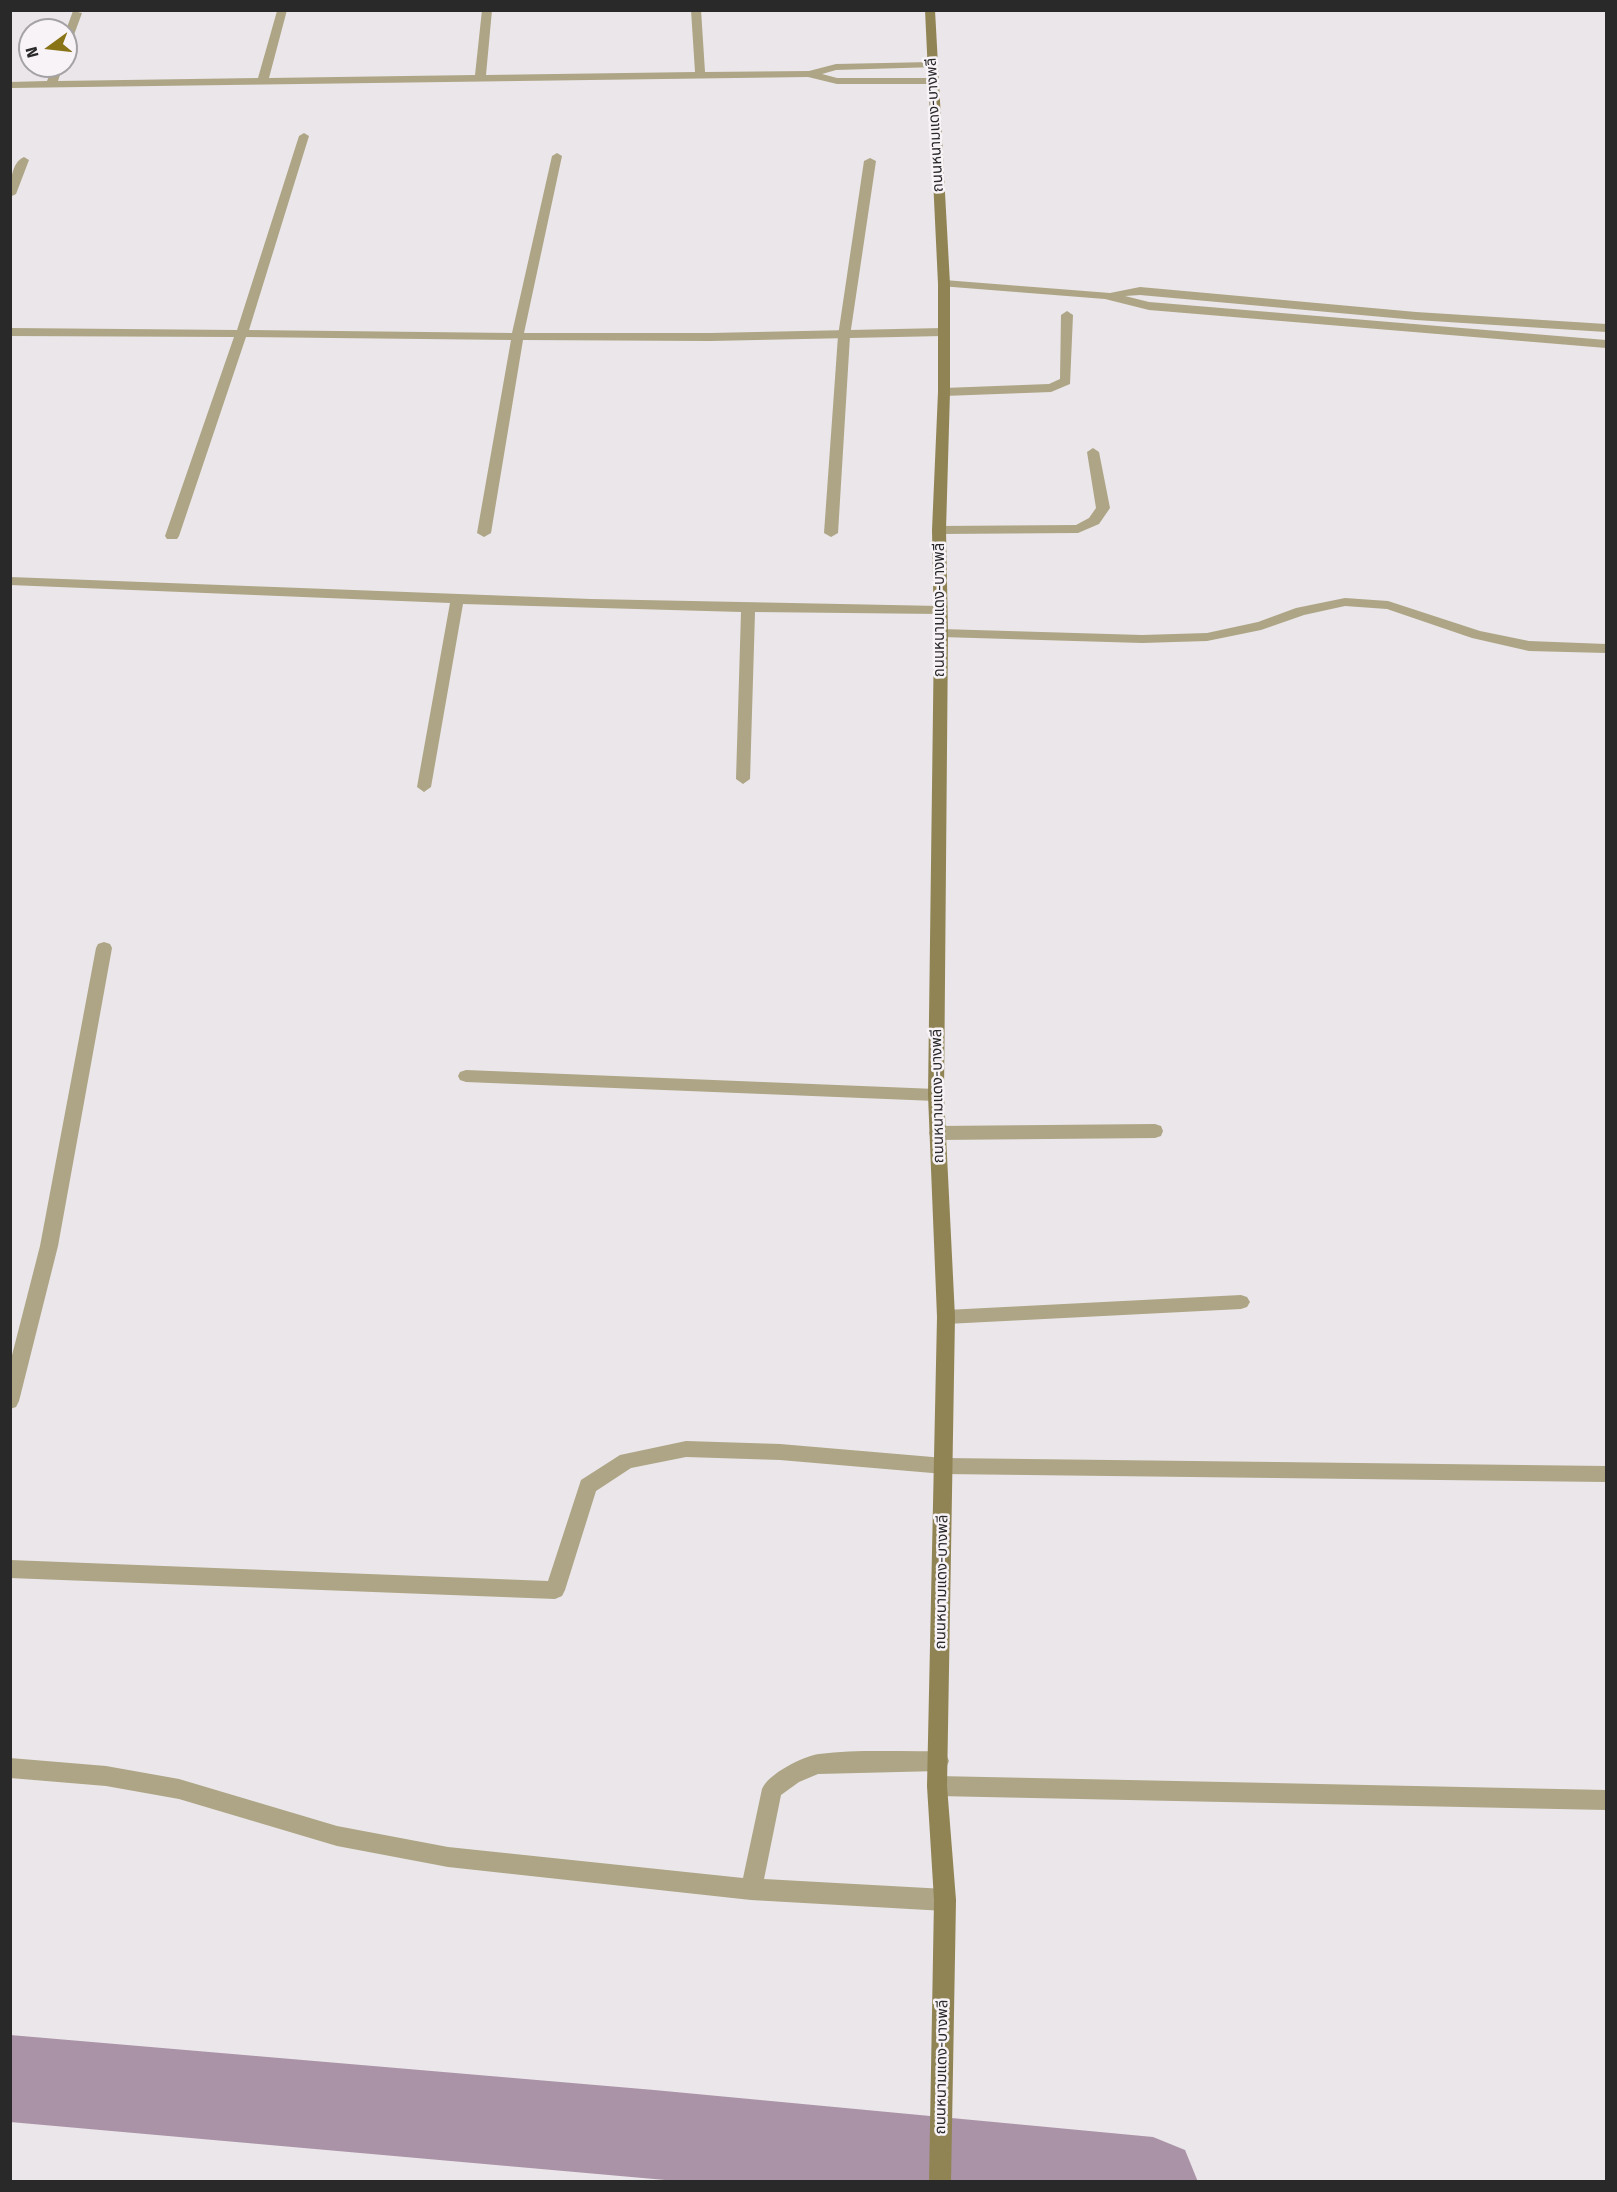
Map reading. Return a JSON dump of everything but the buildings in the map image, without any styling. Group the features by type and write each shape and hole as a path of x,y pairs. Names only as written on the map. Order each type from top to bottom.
{"main road":[{"name":"ถนนหนามแดง-บางพลี","path":"930,10 944,284 944,392 939,530 941,633 936,1095 946,1317 937,1786 945,1900 940,2181"}],"street":[{"path":"480,78 487,10"},
{"path":"696,10 700,75"},
{"path":"263,80 282,11"},
{"path":"75,18 77,14"},
{"path":"808,75 836,67 932,73"},
{"path":"10,85 700,75 808,75 837,81 932,73"},
{"path":"51,85 54,78"},
{"path":"172,536 242,332 304,136"},
{"path":"484,532 517,338 557,156"},
{"path":"10,195 24,160"},
{"path":"831,533 844,336 870,161"},
{"path":"944,284 1105,296 1149,306 1606,344"},
{"path":"1105,296 1140,291 1416,316 1606,328"},
{"path":"944,392 1052,388 1061,385 1066,381 1067,315"},
{"path":"10,332 242,332 517,338 844,336 943,332"},
{"path":"939,530 1078,529 1094,521 1103,508 1093,452"},
{"path":"10,581 456,600 748,609 940,610"},
{"path":"424,787 456,600"},
{"path":"941,633 1142,639 1207,637 1261,626 1301,611 1345,602 1388,605 1477,635 1529,646 1606,649"},
{"path":"743,779 748,609"},
{"path":"10,1401 49,1246 104,948"},
{"path":"466,1076 936,1095"},
{"path":"937,1133 1155,1131"},
{"path":"946,1317 1241,1302"},
{"path":"10,1569 555,1590 588,1486 627,1461 686,1449 780,1452 944,1466 1606,1474"},
{"path":"751,1889 772,1789 792,1775 817,1764 939,1761"},
{"path":"10,1768 106,1776 179,1789 337,1836 404,1850 751,1889 945,1900"},
{"path":"937,1786 1606,1800"}],"waterway":[{"path":"10,2078 654,2134 1153,2182"}]}
